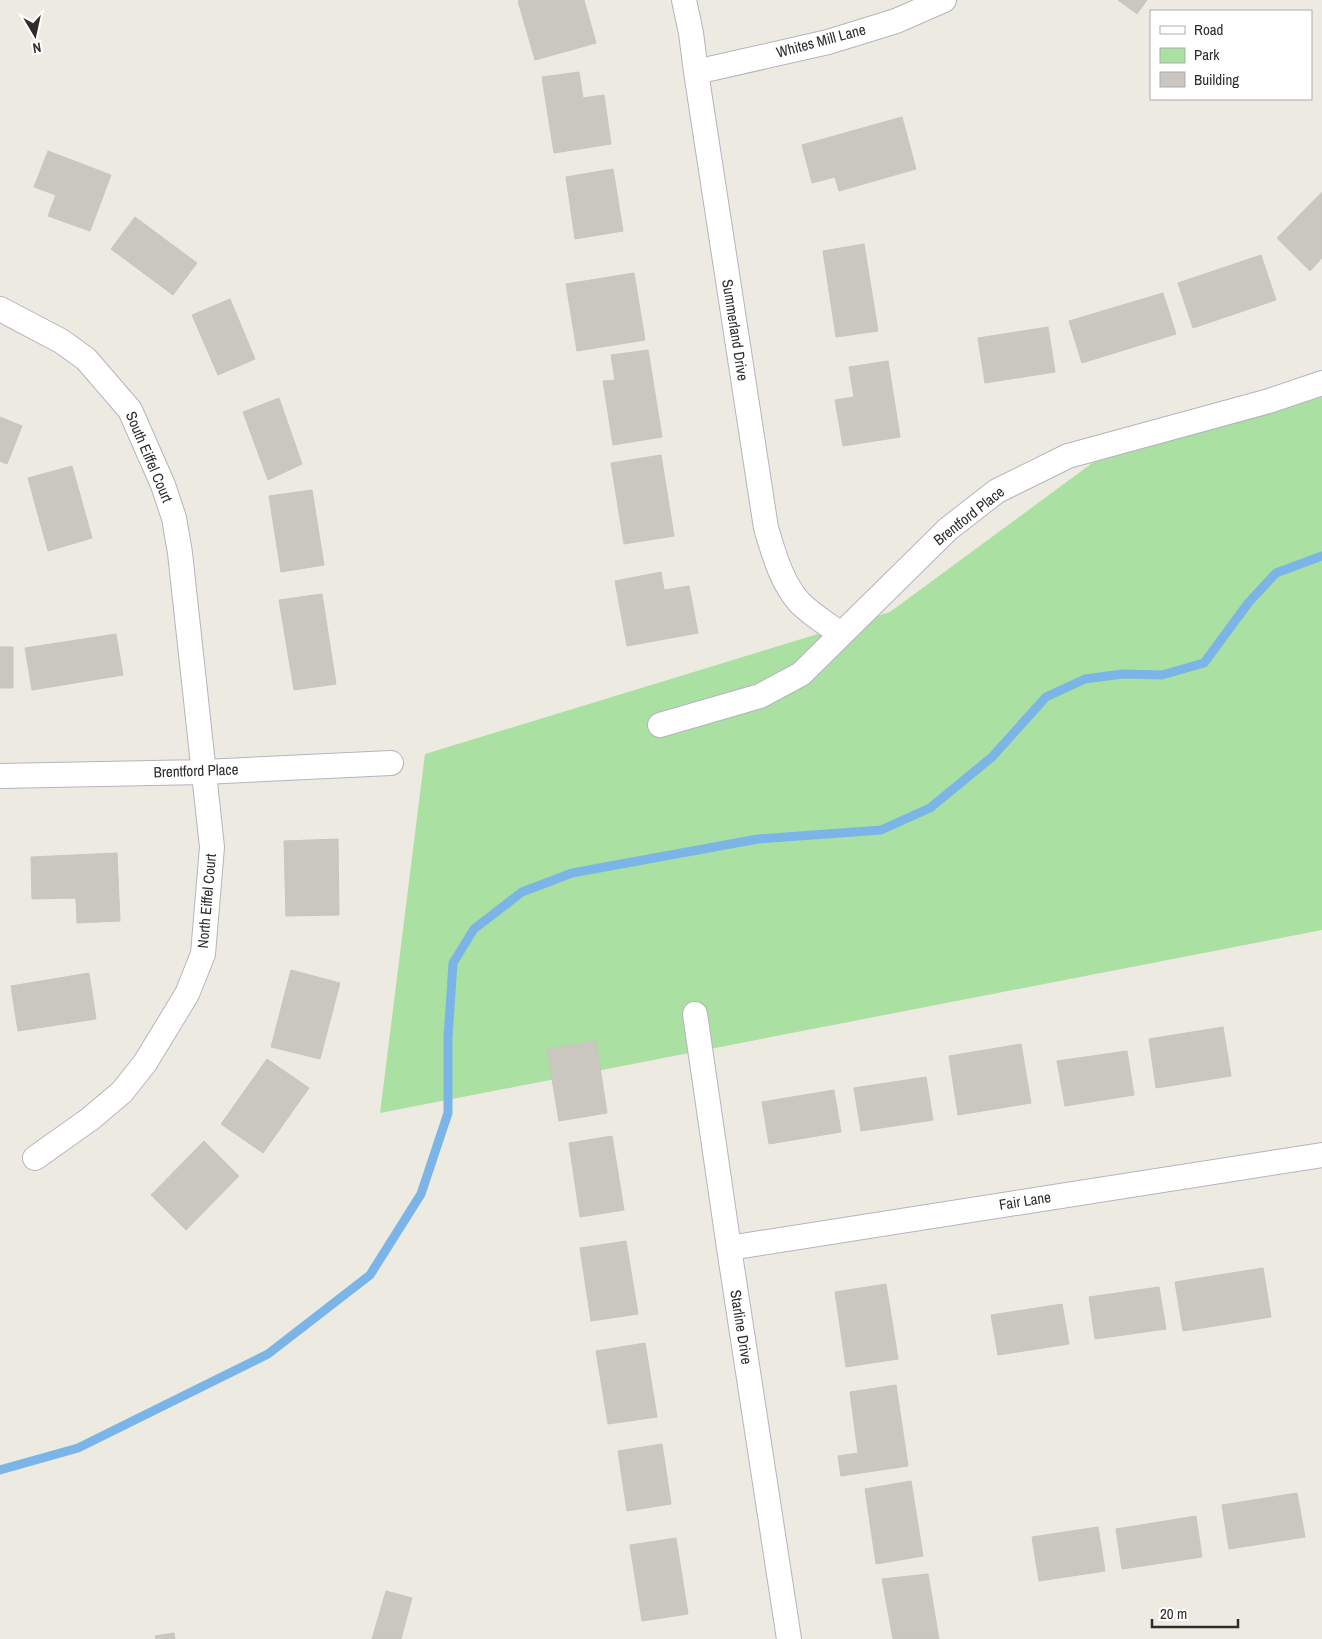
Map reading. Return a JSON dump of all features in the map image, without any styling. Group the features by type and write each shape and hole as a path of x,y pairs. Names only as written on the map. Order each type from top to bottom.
{"street":[{"name":"Summerland Drive","path":"684,0 691,32 766,528 779,568 789,588 800,603 840,634"},
{"name":"Whites Mill Lane","path":"696,72 828,42 896,20 944,0"},
{"name":"South Eiffel Court","path":"0,309 61,341 86,359 130,410 163,485 174,518 183,579"},
{"name":"Brentford Place","path":"660,725 760,696 801,674 948,530 997,491 1068,456 1269,401 1322,383"},
{"name":"North Eiffel Court","path":"35,1158 90,1119 122,1092 145,1063 187,994 203,954 212,847 183,579"},
{"name":"Brentford Place","path":"0,776 204,772 391,763"},
{"name":"Starline Drive","path":"695,1014 789,1639"},
{"name":"Fair Lane","path":"729,1248 1322,1155"}],"green space":[{"path":"1322,392 1322,930 380,1113 425,754 890,612 1110,450"}],"building":[{"path":"584,0 596,43 535,60 518,1"},
{"path":"1118,0 1147,0 1137,14"},
{"path":"579,72 583,98 604,95 611,144 554,153 542,77"},
{"path":"902,117 916,169 839,191 835,177 812,183 802,145"},
{"path":"48,151 111,175 90,231 48,216 56,195 34,187"},
{"path":"613,169 623,231 575,239 566,177"},
{"path":"1322,192 1322,258 1310,271 1277,238"},
{"path":"135,217 197,263 173,295 111,249"},
{"path":"864,244 878,331 836,337 823,251"},
{"path":"1261,255 1276,300 1193,328 1178,283"},
{"path":"634,273 645,340 577,351 566,284"},
{"path":"1163,293 1176,334 1082,363 1069,321"},
{"path":"230,299 255,359 218,375 192,315"},
{"path":"1048,327 1055,372 985,383 978,338"},
{"path":"648,350 662,437 613,445 603,381 615,380 611,355"},
{"path":"888,361 900,437 843,446 835,400 854,397 849,367"},
{"path":"279,398 302,464 268,480 243,412"},
{"path":"0,417 22,426 7,464 0,461"},
{"path":"661,455 674,536 624,544 611,463"},
{"path":"72,466 92,538 48,551 28,478"},
{"path":"312,490 324,565 281,572 269,496"},
{"path":"661,572 664,590 689,586 698,633 627,646 615,581"},
{"path":"322,594 336,684 294,690 279,600"},
{"path":"116,634 123,675 32,690 25,648"},
{"path":"0,647 13,647 13,688 0,688"},
{"path":"338,839 339,915 286,916 284,841"},
{"path":"117,853 120,921 77,923 76,898 32,899 31,857"},
{"path":"291,970 340,983 320,1059 271,1047"},
{"path":"89,973 96,1019 18,1031 11,986"},
{"path":"1223,1027 1231,1076 1156,1088 1149,1039"},
{"path":"596,1041 607,1113 559,1121 547,1049"},
{"path":"1021,1044 1031,1103 958,1115 949,1056"},
{"path":"1127,1051 1134,1095 1065,1106 1057,1061"},
{"path":"267,1059 309,1088 263,1153 221,1124"},
{"path":"926,1077 933,1120 861,1131 854,1088"},
{"path":"834,1090 841,1132 769,1144 762,1102"},
{"path":"612,1136 624,1210 580,1217 569,1143"},
{"path":"204,1141 239,1176 186,1230 151,1195"},
{"path":"626,1241 638,1314 591,1321 580,1248"},
{"path":"1263,1268 1271,1317 1183,1331 1175,1282"},
{"path":"886,1284 898,1359 846,1367 835,1292"},
{"path":"1159,1287 1166,1329 1095,1339 1089,1297"},
{"path":"1062,1304 1069,1344 998,1355 991,1315"},
{"path":"645,1343 657,1417 608,1424 596,1351"},
{"path":"896,1385 908,1466 841,1476 838,1456 858,1453 850,1392"},
{"path":"662,1444 671,1504 627,1511 618,1451"},
{"path":"911,1481 923,1556 876,1564 865,1489"},
{"path":"1297,1493 1305,1537 1229,1549 1222,1505"},
{"path":"1196,1516 1202,1557 1122,1569 1116,1529"},
{"path":"1098,1527 1105,1571 1039,1581 1032,1537"},
{"path":"676,1538 688,1614 642,1621 630,1545"},
{"path":"928,1574 939,1639 893,1639 882,1579"},
{"path":"386,1591 412,1598 401,1639 372,1639"},
{"path":"174,1633 175,1639 156,1639 155,1636"}],"waterway":[{"path":"0,1470 78,1448 268,1354 370,1275 421,1194 448,1113 448,1038 453,963 474,929 522,892 572,873 758,839 881,830 930,808 992,757 1046,697 1085,679 1122,674 1162,675 1204,663 1249,602 1276,573 1322,556"}]}
